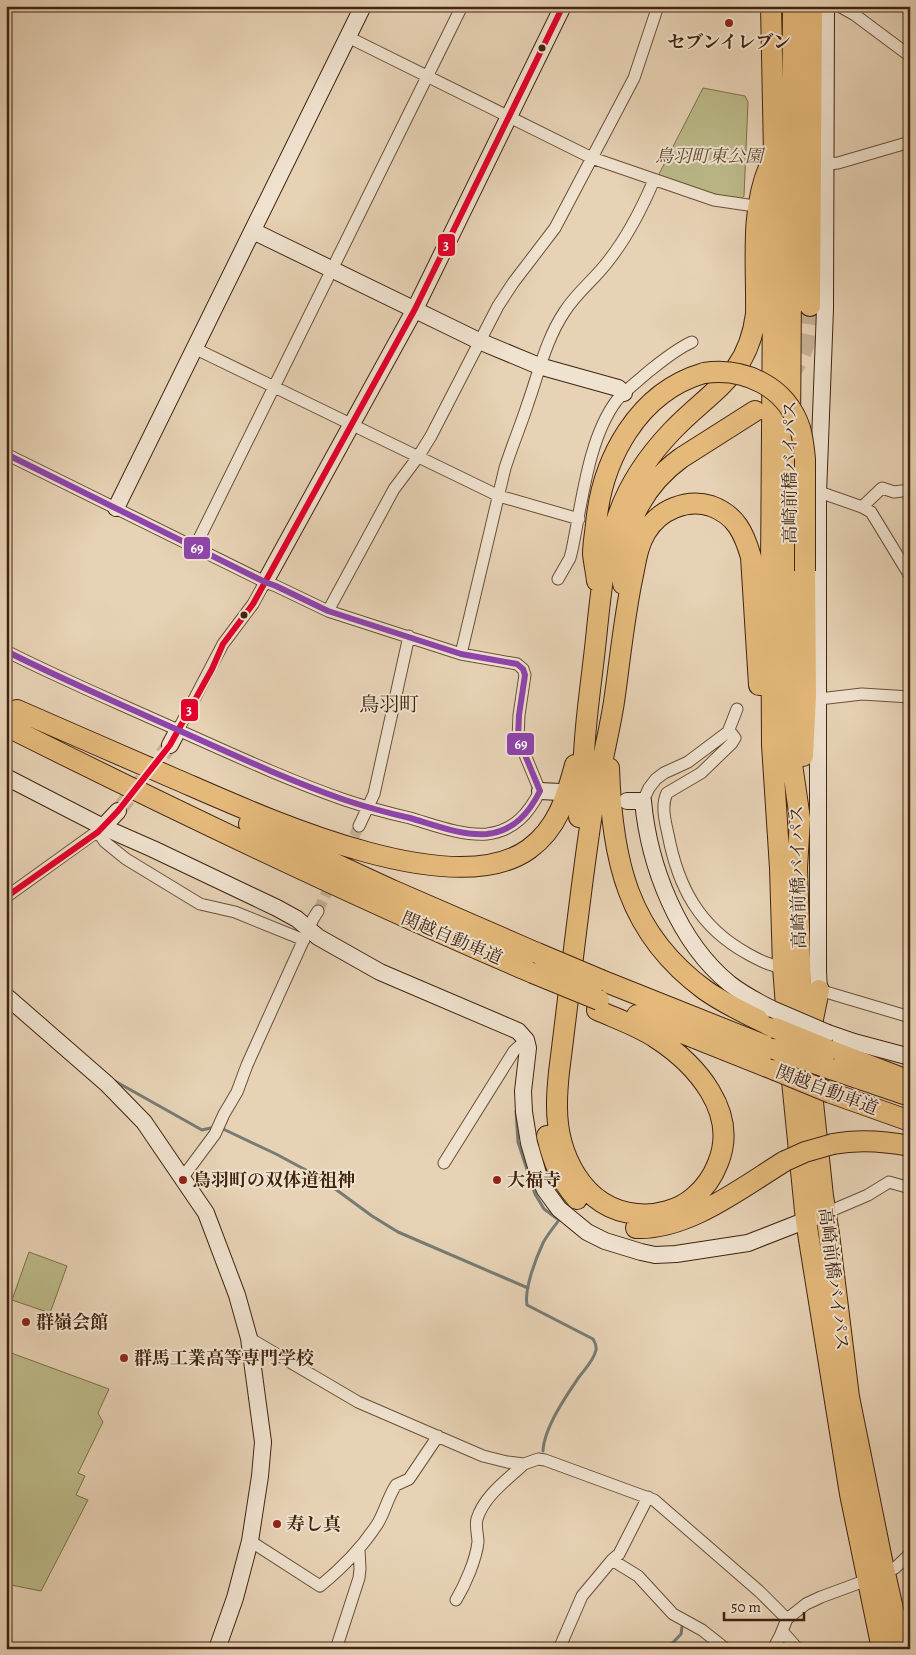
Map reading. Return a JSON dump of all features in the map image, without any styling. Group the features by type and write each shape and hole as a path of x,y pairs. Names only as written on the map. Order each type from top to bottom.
{"highway":[{"name":"高崎前橋バイパス","path":"771,6 774,154 771,570 772,745 780,868 783,967 790,1064 806,1221 850,1494 876,1577 902,1649"},
{"name":"高崎前橋バイパス","path":"793,6 787,671 792,764 800,819 797,868 801,990 809,1077 849,1397 876,1577 882,1649"},
{"path":"810,306 812,6"},
{"path":"774,154 762,183 758,208 756,314 755,326 747,351 740,365 730,378 672,431 639,474 619,513 613,531 600,605 586,726 581,801 545,1080 545,1129 556,1169 563,1182 577,1199 595,1214 606,1220 625,1226 648,1228 664,1226 684,1220 785,1161 805,1152 833,1144 865,1141 890,1142 910,1146"},
{"path":"600,605 593,553 603,485 616,450 626,432 649,405 662,393 683,380 704,373 733,372 759,380 780,396 794,416 803,441 805,459 806,695 800,819"},
{"path":"626,608 622,568 624,548 631,522 645,494 669,467 755,411"},
{"path":"598,1005 656,1038 684,1060 695,1070 707,1086 721,1115 723,1127 722,1148 715,1170 695,1196 674,1209 654,1214 629,1214 610,1207 590,1193 575,1175 564,1151 557,1104 559,1072 592,815 609,739 626,608 641,542 646,532 659,517 672,508 687,503 708,505 725,512 742,530 752,556 761,717 772,745"},
{"path":"10,714 324,840 384,856 464,867 499,862 516,856 528,850 550,829 563,805 586,726"},
{"name":"関越自動車道","path":"10,714 196,820 534,978 598,1005 910,1121"},
{"name":"関越自動車道","path":"10,714 297,847 537,953 774,1049 829,1051 910,1096"},
{"path":"609,739 610,797 615,844 623,878 632,903 645,926 674,964 705,990 736,1010 774,1019 829,1051 910,1081"},
{"path":"809,1077 812,1070 813,1019 819,990"}],"street":[{"path":"116,508 363,6"},
{"path":"195,548 462,6"},
{"path":"170,745 224,644 253,604 415,309 563,6"},
{"path":"328,611 394,488 418,457 431,436 479,341 506,293 555,228 634,78 658,6"},
{"path":"826,6 824,150 826,164 825,309 818,494 819,990 910,1017"},
{"path":"839,6 910,56"},
{"path":"348,37 592,158 714,200 748,205"},
{"path":"826,164 838,163 910,142"},
{"path":"461,654 512,446 528,405 539,366 561,318 624,239 654,180"},
{"path":"253,231 479,341 539,366 618,388 624,393"},
{"path":"558,579 570,558 596,441 615,404 624,393 669,356 692,342"},
{"path":"194,348 499,496 579,519"},
{"path":"6,454 195,548 328,611 461,654 517,664 523,669 525,676 519,715 518,738 523,754 540,791"},
{"path":"862,507 882,488 894,492 910,490"},
{"path":"818,494 824,494 871,512 910,576"},
{"path":"359,826 374,794 409,636"},
{"path":"6,651 211,746 344,800 467,833 488,834 501,831 518,822 530,808 540,791"},
{"path":"819,699 862,694 910,697"},
{"path":"737,709 728,732 688,762 664,773 635,801 660,879 680,922 707,961 729,983 774,1019"},
{"path":"728,732 735,738 716,759 701,773 670,790 665,797 666,824 678,876 696,909 716,931 733,945 763,962 783,967"},
{"path":"6,777 101,830 244,892 297,920 306,934"},
{"path":"540,791 560,792"},
{"path":"6,896 101,830 118,811"},
{"path":"101,830 105,842 126,859 200,904 235,912 318,937 380,972 518,1031 526,1040 528,1054 523,1091 525,1126 542,1184 550,1199 567,1217 587,1232 605,1241 655,1255 748,1244 868,1195 889,1182 910,1188"},
{"path":"660,879 678,876"},
{"path":"182,1177 215,1134 237,1092 306,934 318,911"},
{"path":"6,996 108,1084 144,1122 206,1213 237,1295 249,1338 263,1442 250,1541 235,1598 216,1649"},
{"path":"444,1163 514,1051 526,1040"},
{"path":"829,1051 854,1042 910,1057"},
{"path":"249,1338 358,1402 483,1456 524,1464 545,1460 658,1503 760,1592 787,1620"},
{"path":"250,1541 320,1586 359,1549 378,1522 396,1485 409,1479 438,1436"},
{"path":"456,1600 466,1584 478,1542 476,1520 482,1507 490,1496 524,1464"},
{"path":"559,1649 582,1596 619,1554 648,1498"},
{"path":"336,1649 358,1578 360,1569 359,1549"},
{"path":"772,1649 787,1620 806,1604 895,1568 910,1554"},
{"path":"612,1560 638,1576 673,1614 702,1630 726,1649"},
{"path":"782,1631 798,1649"}],"green space":[{"name":"鳥羽町東公園","path":"703,88 745,96 748,102 744,196 740,200 724,198 658,176"},
{"path":"29,1252 67,1266 50,1313 12,1300"},
{"path":"6,1351 109,1389 98,1413 103,1422 78,1473 85,1476 76,1495 88,1500 41,1591 6,1584"}],"waterway":[{"path":"113,1080 202,1130 215,1127"},
{"path":"516,1111 518,1142 535,1194 544,1209 559,1220 545,1240 537,1257 527,1291 527,1305 593,1339 596,1344 595,1354 591,1361 551,1422 543,1451"},
{"path":"221,1128 319,1177 372,1216 398,1232 528,1288"},
{"path":"667,1649 681,1634 682,1627"}],"tunnel":[{"path":"786,379 797,362 807,336 810,306"},
{"path":"118,811 170,745"},
{"path":"347,851 359,826"},
{"path":"318,911 333,879"}],"transit line":[{"name":"3","path":"6,897 98,832 118,811 170,745 212,669 223,644 253,604 415,309 563,6"},
{"name":"69","path":"6,454 265,582 328,611 461,654 517,664 523,669 525,675 519,715 518,738 540,791 531,807 520,820 505,829 487,834 448,829 353,803 298,782 83,688 6,651"}],"place":[{"name":"セブンイレブン","path":"729,23"},
{"name":"鳥羽町の双体道祖神","path":"183,1180"},
{"name":"大福寺","path":"497,1180"},
{"name":"群嶺会館","path":"26,1322"},
{"name":"群馬工業高等専門学校","path":"124,1358"},
{"name":"寿し真","path":"277,1524"}],"district":[{"name":"鳥羽町","path":"389,704"}]}
